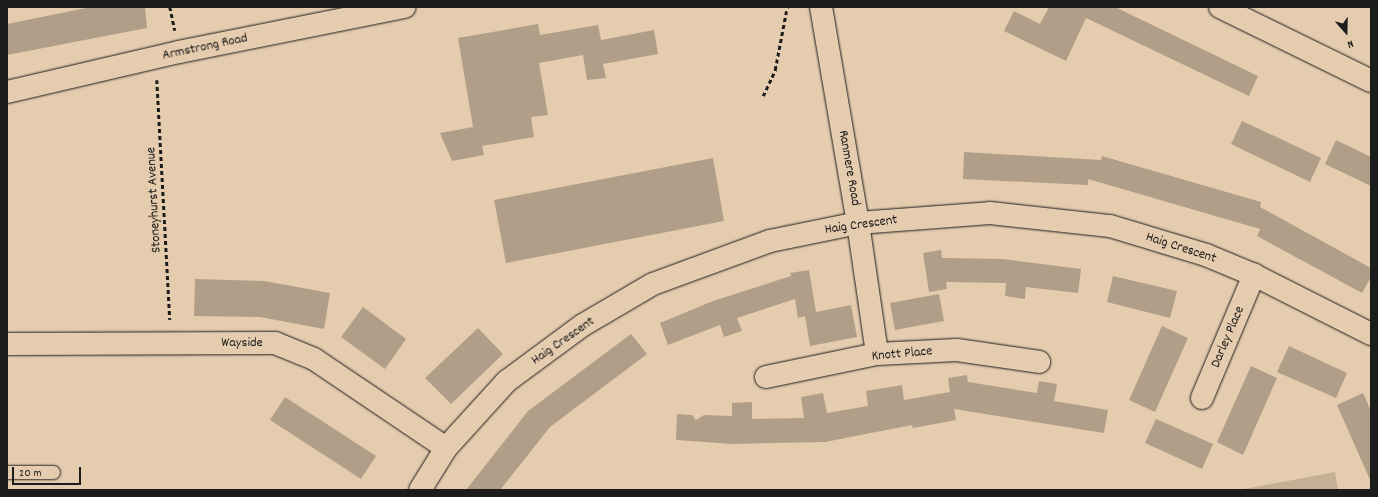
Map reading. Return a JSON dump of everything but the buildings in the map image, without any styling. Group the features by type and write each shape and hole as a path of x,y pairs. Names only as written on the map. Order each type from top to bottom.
{"street":[{"name":"Armstrong Road","path":"7,92 156,57 404,7"},
{"name":"Ranmere Road","path":"821,7 858,223 877,354"},
{"path":"1220,7 1371,81"},
{"name":"Haig Crescent","path":"420,490 446,448 507,381 583,325 653,284 770,241 858,223 990,213 1110,226 1206,255 1254,275 1371,334"},
{"name":"Darley Place","path":"1202,398 1254,275"},
{"name":"Wayside","path":"7,344 171,342 275,343 314,359 446,448"},
{"name":"Knott Place","path":"766,377 877,354 957,350 1039,362"}],"lane":[{"path":"7,472 53,472"}],"path":[{"path":"170,7 174,24"},
{"path":"763,96 775,70 787,7"},
{"name":"Stoneyhurst Avenue","path":"156,57 171,342"}],"shaded area":[{"path":"1335,472 1338,490 1239,490"}]}
